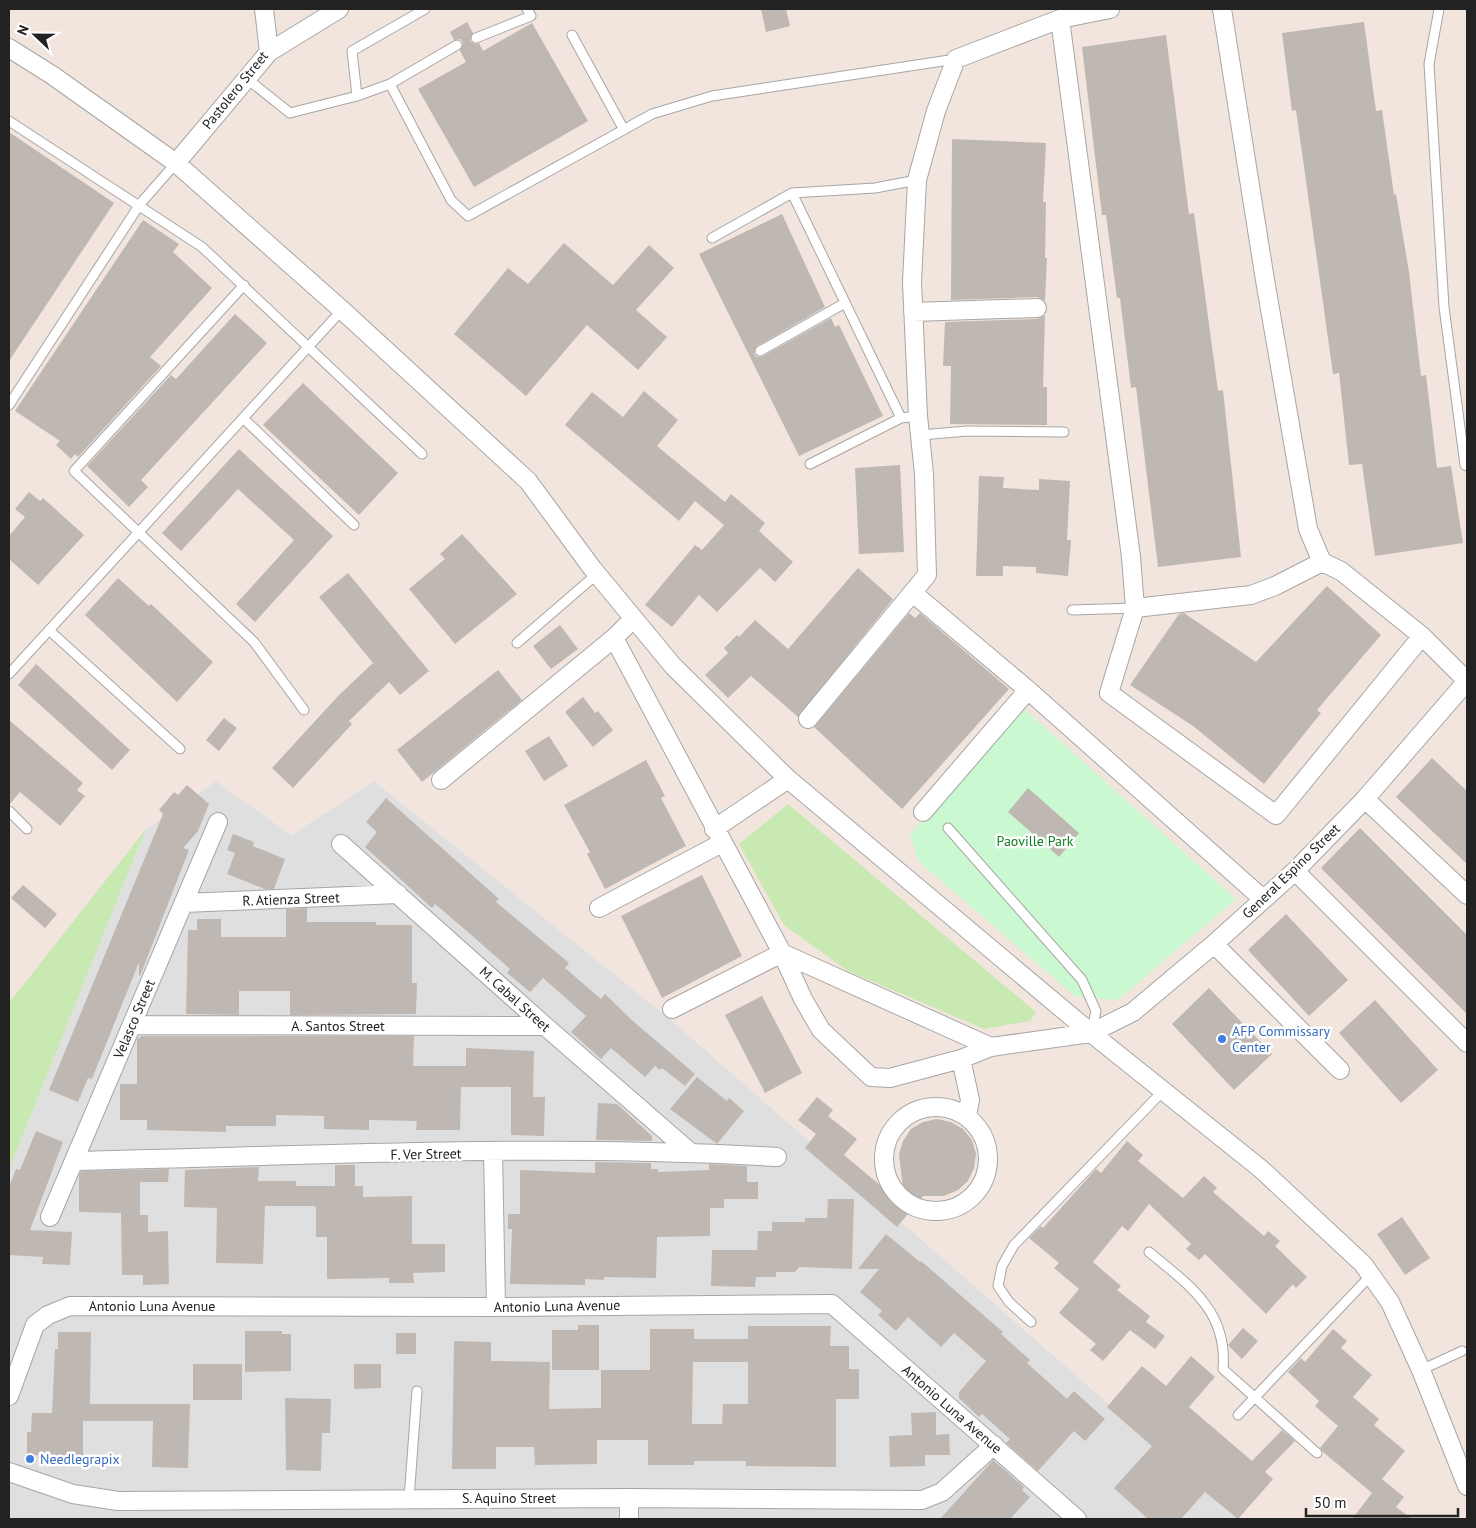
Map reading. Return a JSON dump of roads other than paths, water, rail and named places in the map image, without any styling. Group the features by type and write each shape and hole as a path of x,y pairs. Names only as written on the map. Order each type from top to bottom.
{"street":[{"name":"Pastolero Street","path":"176,163 245,78 269,52 264,9"},
{"path":"269,52 339,9"},
{"path":"808,719 914,594 927,575 924,474 920,435 909,417 913,312 912,282 917,180 936,110 956,59 1060,19 1110,9"},
{"path":"1222,9 1265,280 1306,520 1322,562 1341,571 1422,636 1467,681"},
{"path":"1060,19 1131,557 1135,608 1109,693 1276,814 1422,636"},
{"path":"9,48 84,97 176,163 342,310 528,481 597,574 673,666 788,779 1091,1033 1261,1169 1372,1274 1390,1302 1421,1370 1467,1486"},
{"path":"913,312 1037,308"},
{"path":"1135,608 1251,595 1275,586 1322,562"},
{"path":"914,594 1028,690 1263,899"},
{"path":"441,780 614,638 633,619"},
{"name":"General Espino Street","path":"614,638 821,1030 871,1077 890,1078 961,1059 991,1046 1091,1033 1133,1012 1214,944 1295,871 1365,799 1467,681"},
{"path":"923,812 1028,690"},
{"path":"599,908 718,836 788,779"},
{"path":"1365,799 1467,895"},
{"name":"Velasco Street","path":"50,1217 218,822"},
{"name":"M. Cabal Street","path":"341,844 690,1152"},
{"path":"1295,871 1467,1043"},
{"name":"R. Atienza Street","path":"184,903 398,894"},
{"path":"1214,944 1340,1070"},
{"path":"672,1009 782,953 991,1046"},
{"name":"A. Santos Street","path":"132,1025 545,1026"},
{"path":"961,1059 970,1100 966,1116"},
{"path":"931,1107 956,1110 966,1116 983,1136 989,1160 987,1173 975,1195 954,1209 942,1212 929,1212 906,1203 896,1194 885,1172 885,1146 890,1134 907,1116 931,1107"},
{"path":"493,1152 496,1307"},
{"name":"F. Ver Street","path":"74,1161 493,1152 690,1152 777,1158"},
{"name":"Antonio Luna Avenue","path":"9,1396 35,1325 48,1315 70,1306 496,1307 832,1304 1077,1519"},
{"name":"S. Aquino Street","path":"9,1472 73,1494 118,1501 630,1498 922,1500 942,1492 994,1445"},
{"path":"629,1519 630,1498"}],"lane":[{"path":"357,96 352,51 424,9"},
{"path":"476,38 531,16 527,9"},
{"path":"1439,9 1429,64 1444,306 1464,465 1467,466"},
{"path":"572,35 624,130"},
{"path":"245,78 290,112 357,96 390,84 457,45"},
{"path":"390,84 451,200 468,216 652,114 712,96 956,59"},
{"path":"9,121 140,204 202,247 422,454"},
{"path":"9,405 140,204 176,163"},
{"path":"712,238 792,193 875,188 917,180"},
{"path":"792,193 845,304 909,417 810,464"},
{"path":"244,285 74,471 254,642 304,710"},
{"path":"760,351 845,304"},
{"path":"9,674 342,310"},
{"path":"243,418 354,525"},
{"path":"920,435 967,431 1064,432"},
{"path":"517,643 597,574"},
{"path":"1072,610 1135,608"},
{"path":"50,631 180,749"},
{"path":"9,811 28,829"},
{"path":"948,828 1082,980 1096,1011 1091,1033"},
{"path":"1031,1322 1009,1302 998,1286 1002,1266 1014,1245 1163,1091"},
{"path":"1149,1252 1199,1293 1215,1317 1224,1353 1223,1369 1317,1453"},
{"path":"1238,1415 1372,1274"},
{"path":"1421,1370 1462,1351"},
{"path":"409,1499 417,1391"}],"place":[{"name":"AFP Commissary Center","path":"1222,1039"},
{"name":"Needlegrapix","path":"30,1459"}],"park label":[{"name":"Paoville Park","path":"1035,841"}]}
